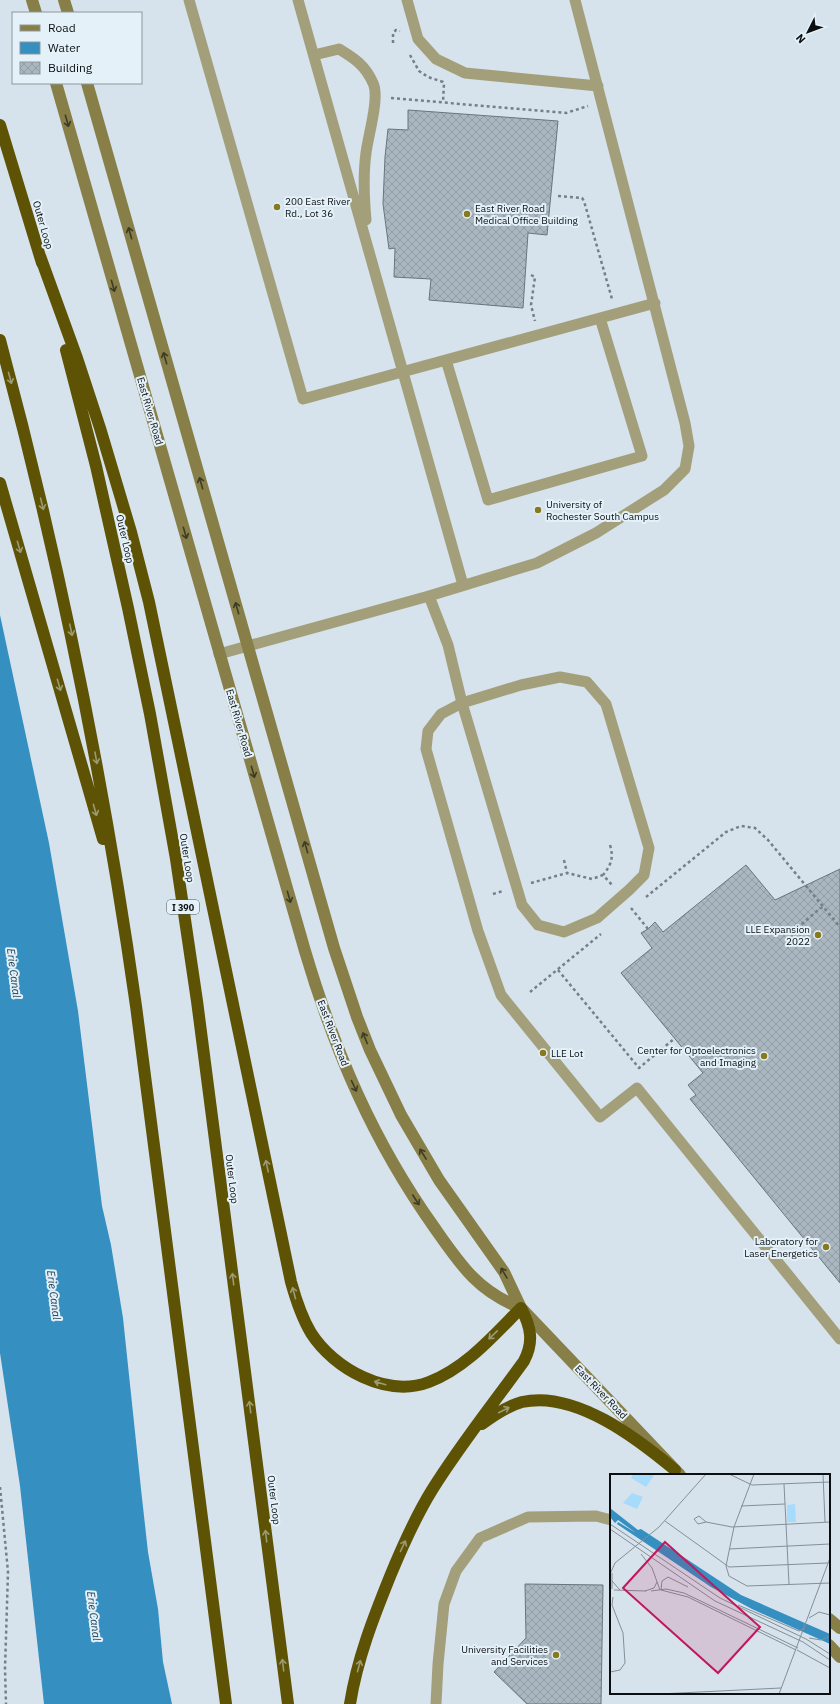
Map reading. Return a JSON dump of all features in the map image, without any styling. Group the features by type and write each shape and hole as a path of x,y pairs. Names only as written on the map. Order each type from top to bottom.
{"highway":[{"name":"Outer Loop","path":"0,125 40,256 69,360 120,572 146,693 171,829 198,1009 288,1704"},
{"path":"40,256 88,393 121,498 149,602 291,1282 296,1299 311,1334 326,1352 345,1367 377,1382 388,1385 409,1386 429,1382 447,1374 475,1352 521,1308 529,1326 531,1336 528,1353 432,1490 400,1554 370,1629 350,1704"},
{"path":"0,340 42,501 62,593 88,719 120,899 136,1006 226,1704"},
{"path":"0,483 120,899"},
{"path":"472,1432 492,1417 512,1406 532,1401 553,1402 577,1408 605,1421 644,1444 678,1472"}],"street":[{"path":"32,0 36,12"},
{"path":"64,0 68,12"},
{"name":"East River Road","path":"56,84 315,986 339,1054 370,1120 404,1182 424,1212 476,1281 507,1303 521,1308"},
{"name":"East River Road","path":"87,84 334,948 357,1017 370,1050 385,1083 419,1148 454,1202 504,1272 521,1308 678,1472"},
{"path":"830,1620 840,1628"},
{"path":"830,1646 840,1657"}],"lane":[{"path":"190,0 303,399 655,303"},
{"path":"298,0 463,586"},
{"path":"407,0 418,39 436,59 465,73 598,86"},
{"path":"219,654 429,596 536,563 596,533 664,490 685,470 690,446 655,303 575,0"},
{"path":"314,55 339,49 359,61 374,84 375,107 366,153 363,188 368,245"},
{"path":"446,360 488,500 642,456 600,318"},
{"path":"429,596 448,645 462,703 522,905 538,925 564,932 597,918 644,875 649,848 606,704 587,682 560,677 521,685 462,703 441,714 428,731 426,749 478,931 501,995 600,1117 637,1088 840,1340"},
{"path":"436,1704 444,1604 456,1571 480,1538 528,1517 596,1516 610,1520"}],"path":[{"path":"388,98 566,113 602,102"},
{"path":"558,196 582,198 584,200 613,306"},
{"path":"531,274 535,277 532,305 536,327"},
{"path":"644,899 726,832 741,826 755,828 768,840 840,927"},
{"path":"564,860 567,873"},
{"path":"526,885 567,873 592,878 603,875"},
{"path":"493,894 504,891"},
{"path":"626,914 638,904"},
{"path":"797,928 823,906"},
{"path":"530,992 607,929"},
{"path":"558,970 639,1068 675,1038"},
{"path":"0,1487 8,1572 5,1669 6,1704"}],"water":[{"name":"Erie Canal","path":"0,615 49,843 78,1011 102,1206 111,1245 123,1318 148,1552 158,1609 163,1662 172,1704 44,1704 20,1486 0,1353"}],"building":[{"name":"East River Road Medical Office Building","path":"408,110 558,121 547,235 528,233 523,308 429,300 431,279 394,277 395,248 389,249 383,204 385,157 388,129 408,130"},
{"name":"Center for Optoelectronics and Imaging","path":"746,865 775,900 840,869 840,1283 690,1099 696,1095 688,1085 703,1073 621,973 652,948 641,933 655,922 663,932"},
{"name":"University Facilities and Services","path":"525,1584 603,1585 601,1704 527,1704 494,1672 526,1638"}],"place":[{"name":"200 East River Rd., Lot 36","path":"277,207"},
{"name":"East River Road Medical Office Building","path":"467,214"},
{"name":"University of Rochester South Campus","path":"538,510"},
{"name":"LLE Expansion 2022","path":"818,935"},
{"name":"LLE Lot","path":"543,1053"},
{"name":"Center for Optoelectronics and Imaging","path":"764,1056"},
{"name":"Laboratory for Laser Energetics","path":"826,1247"},
{"name":"University Facilities and Services","path":"556,1655"}]}
